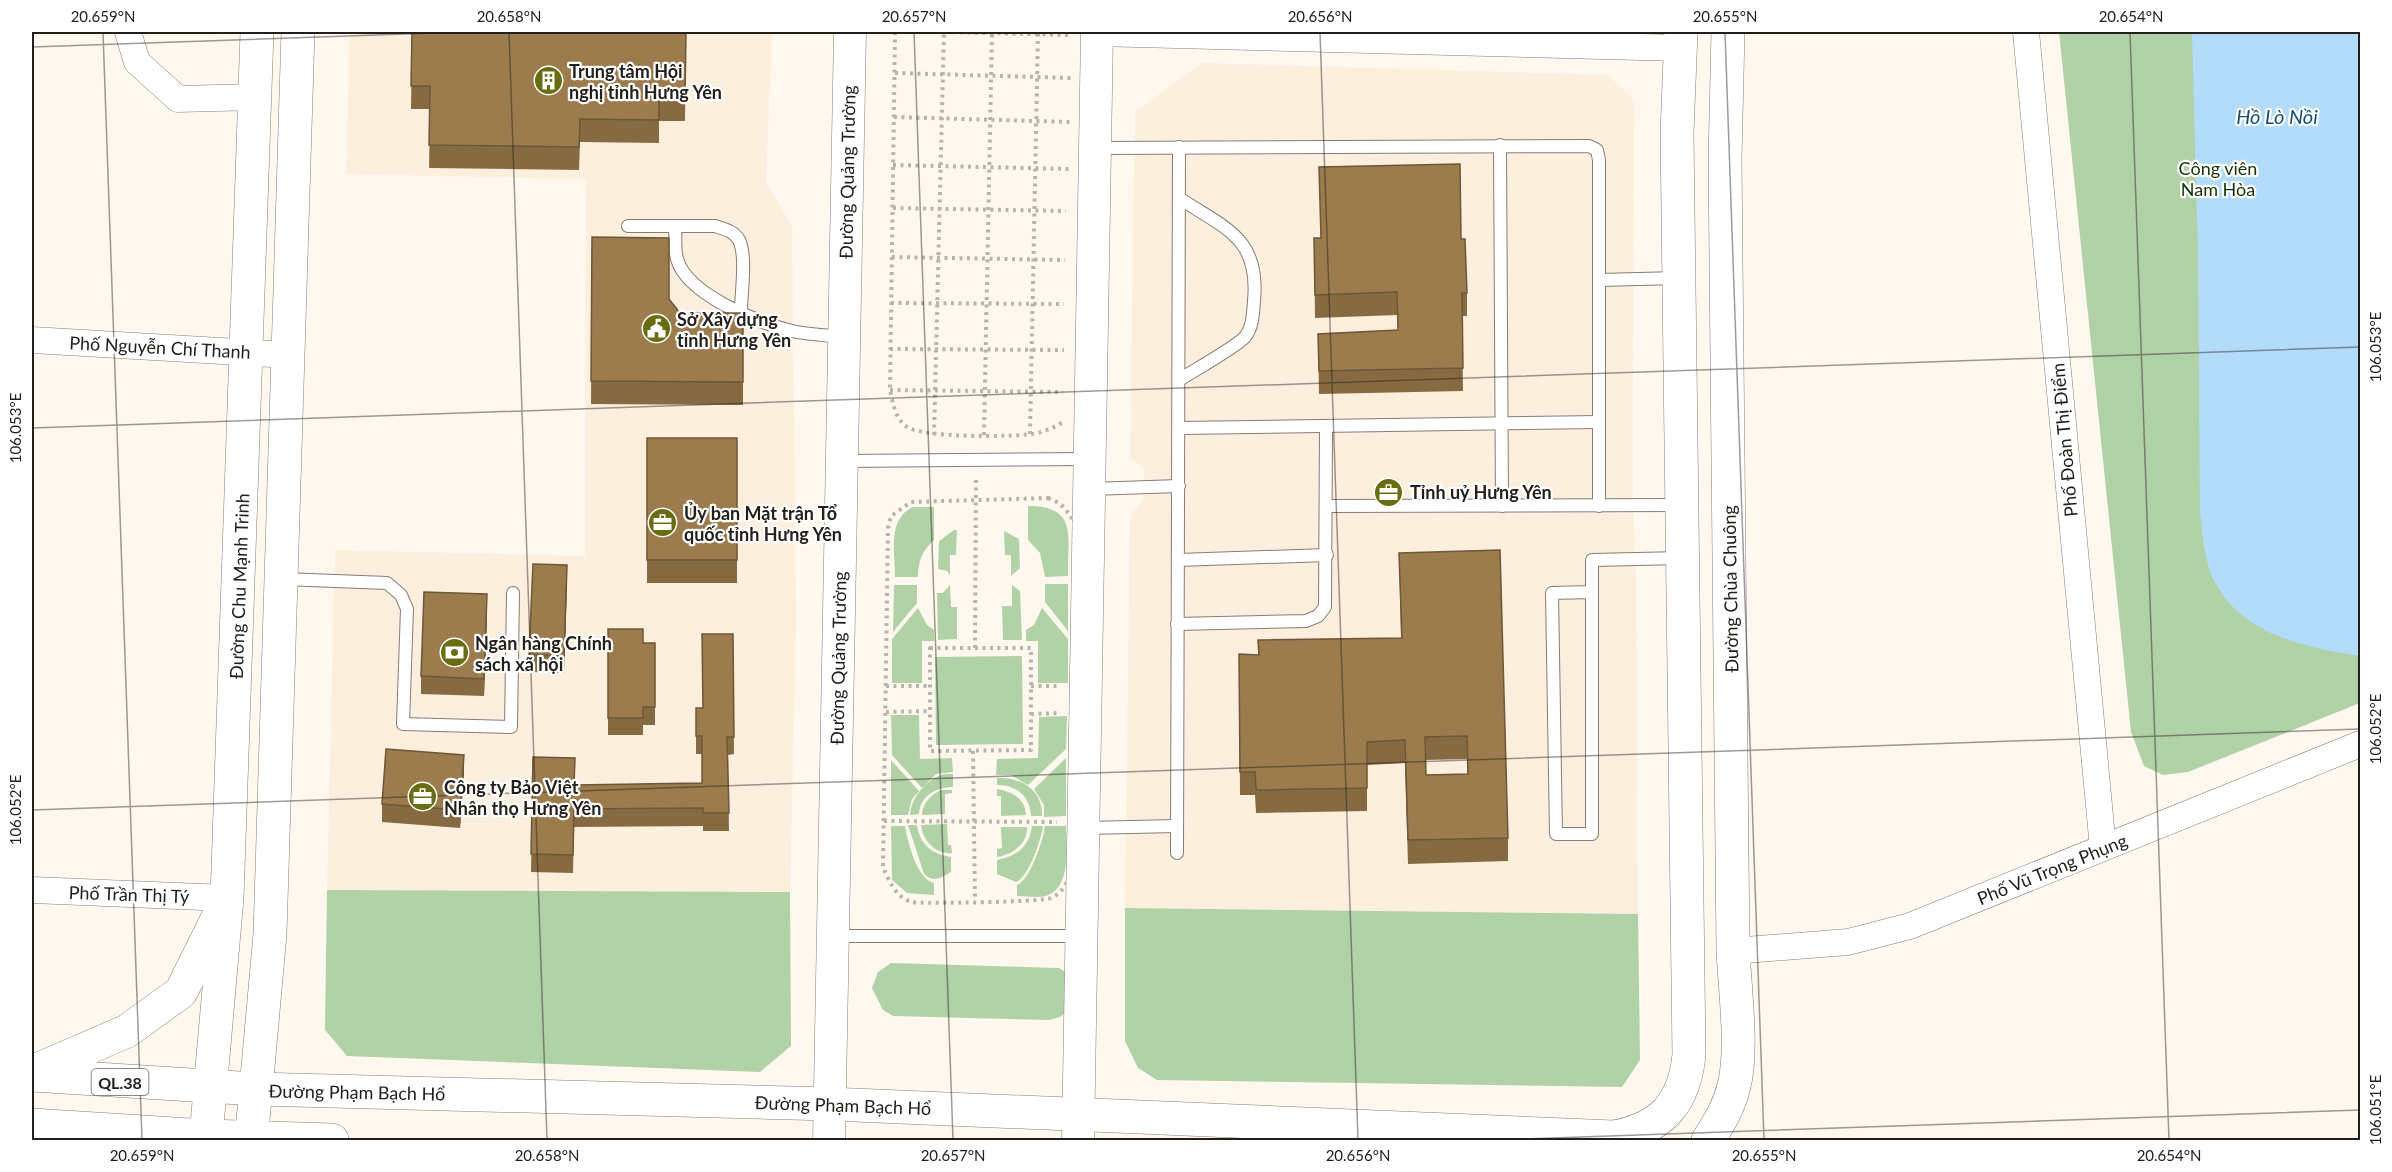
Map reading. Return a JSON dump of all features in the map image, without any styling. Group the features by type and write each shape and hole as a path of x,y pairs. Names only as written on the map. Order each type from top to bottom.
{"main road":[{"name":"Đường Chu Mạnh Trinh","path":"206,1138 227,898 257,32"},
{"path":"251,1139 270,934 298,32"},
{"name":"Đường Chùa Chuông","path":"1708,1140 1724,1115 1735,1085 1737,1053 1733,951 1725,160 1728,32"},
{"path":"1658,1132 1667,1112 1680,1095 1687,1076 1689,1055 1678,278 1677,133 1680,40"},
{"path":"1680,439 1728,438"},
{"path":"32,1073 127,1031 181,992 227,898"},
{"name":"Đường Phạm Bạch Hổ","path":"32,1073 209,1088 830,1104 1078,1128 1613,1137 1658,1132"},
{"path":"32,1126 206,1138 332,1140"},
{"path":"32,1126 69,1140"}],"street":[{"path":"128,32 137,62 178,99 256,98"},
{"name":"Đường Quảng Trường","path":"829,1140 850,32"},
{"name":"Phố Đoàn Thị Điểm","path":"2026,32 2103,848"},
{"path":"1078,1128 1082,936 1078,825 1090,474 1085,158 1090,33 1680,40"},
{"name":"Phố Nguyễn Chí Thanh","path":"32,340 289,356"},
{"name":"Phố Vũ Trọng Phụng","path":"1733,951 1848,942 1910,926 2361,744"},
{"name":"Phố Trần Thị Tý","path":"32,890 227,898"}],"lane":[{"path":"1085,158 1179,147 1500,145 1589,146 1597,150 1599,160 1599,506"},
{"path":"1500,145 1502,506"},
{"path":"1177,853 1179,147"},
{"path":"1179,198 1237,236 1249,252 1255,285 1252,322 1245,337 1179,380"},
{"path":"628,226 715,226 729,230 738,239 742,252 741,311"},
{"path":"675,226 677,260 690,280 708,294 758,321 794,331 844,338"},
{"path":"1599,280 1678,278"},
{"path":"1179,428 1599,422"},
{"path":"1177,624 1306,621 1318,616 1325,608 1326,426"},
{"path":"842,460 1090,474 1179,486"},
{"path":"1327,506 1682,505"},
{"path":"1178,560 1327,555"},
{"path":"1592,592 1552,593 1556,834 1592,834 1592,592 1592,560 1683,558"},
{"path":"282,579 387,583 400,595 408,609 403,724 511,727 513,593"},
{"path":"1078,825 1177,826"},
{"path":"833,936 1082,936"}],"path":[{"path":"895,32 890,390 896,414 906,426 918,433 934,435 1030,434 1049,430 1068,417"},
{"path":"934,435 944,32 1090,33"},
{"path":"984,435 992,32"},
{"path":"1030,434 1038,33"},
{"path":"895,73 1073,78"},
{"path":"894,117 1073,122"},
{"path":"893,165 1036,168 1085,158"},
{"path":"893,208 1073,212"},
{"path":"892,257 1072,260"},
{"path":"891,303 1072,304"},
{"path":"890,349 1071,350"},
{"path":"890,390 1071,392"},
{"path":"1048,498 1059,502 1068,511 1074,522 1072,713 1078,825 1071,870 1062,890 1042,901 912,902 901,896 891,886 883,867 891,516 911,502 975,500 1048,498"},
{"path":"975,500 975,648"},
{"path":"930,648 1031,648 1031,750 930,751 930,686 930,648"},
{"path":"886,687 930,686"},
{"path":"1031,686 1073,686"},
{"path":"885,712 930,711"},
{"path":"1031,714 1072,713"},
{"path":"973,751 975,901"},
{"path":"884,820 1078,825"}],"shaded area":[{"path":"350,32 772,32 766,182 792,226 796,622 790,892 327,890 335,550 585,556 586,179 346,174"},
{"name":"Tỉnh uỷ Hưng Yên","path":"1202,63 1608,75 1634,100 1633,505 1636,577 1638,914 1125,908 1130,515 1144,498 1144,469 1130,457 1135,112"}],"green space":[{"name":"Công viên Nam Hòa","path":"2059,32 2360,32 2360,703 2188,772 2163,775 2144,766 2131,732"},
{"path":"1028,506 1044,507 1056,511 1063,518 1067,526 1068,537 1068,576 1045,577 1040,553 1028,540"},
{"path":"913,507 934,507 934,540 921,557 918,577 895,577 894,537 896,528 899,519"},
{"path":"957,530 956,555 950,555 950,575 947,571 938,569 939,541"},
{"path":"1004,531 1019,539 1020,568 1011,576 1011,555 1005,555"},
{"path":"1045,584 1068,584 1068,631 1045,602"},
{"path":"894,585 917,585 917,603 893,632"},
{"path":"950,585 951,607 957,607 957,639 938,640 937,593 943,593"},
{"path":"1012,585 1020,591 1022,640 1003,640 1002,606 1012,606"},
{"path":"918,608 927,625 934,630 934,641 922,641 922,683 892,683 892,639"},
{"path":"1042,608 1068,639 1068,683 1038,683 1038,641 1026,641 1026,630 1034,625"},
{"path":"1022,656 1023,744 936,745 935,657"},
{"path":"891,715 919,715 920,759 952,758 953,772 936,774 922,788 892,755"},
{"path":"1067,716 1066,749 1028,785 1011,775 996,775 997,759 1038,758 1039,717"},
{"path":"1066,758 1066,816 1044,817 1044,805 1034,789"},
{"path":"891,760 919,791 912,799 908,815 891,815"},
{"path":"944,774 953,774 953,787 930,794 922,802 919,814 910,815 913,802 921,790 926,784"},
{"path":"997,778 1014,780 1035,792 1039,799 1042,816 1031,816 1025,797 1011,787 997,785"},
{"path":"997,789 1008,792 1021,800 1026,815 1001,816 1001,796 997,796"},
{"path":"941,790 952,790 952,793 945,794 945,814 922,815 928,800"},
{"path":"947,824 948,845 951,845 952,853 935,849 924,836 921,825"},
{"path":"908,825 917,825 924,843 933,851 951,857 951,872 934,879 924,874"},
{"path":"891,826 905,826 918,868 928,880 934,883 934,895 907,893 892,880"},
{"path":"1032,826 1043,826 1030,866 1021,879 1016,882 997,874 997,860 1021,849 1028,840"},
{"path":"1045,826 1066,826 1067,855 1064,876 1054,892 1046,896 1017,896 1017,885 1027,876 1031,868 1042,841"},
{"path":"1001,827 1027,827 1027,833 1022,843 1014,851 997,857 997,849 1002,848"},
{"path":"327,890 790,892 791,1046 760,1072 347,1056 325,1030"},
{"path":"1125,908 1638,914 1640,1060 1622,1087 1157,1080 1138,1068 1125,1041"},
{"path":"891,963 1059,968 1067,973 1067,1011 1060,1017 1049,1020 893,1016 883,1010 872,988 878,972"}],"water":[{"name":"Hồ Lò Nồi","path":"2192,32 2360,32 2360,656 2299,643 2260,627 2228,602 2209,568 2200,512 2198,253"}],"building":[{"name":"Trung tâm Hội nghị tỉnh Hưng Yên","path":"412,32 686,32 685,98 659,98 659,120 580,119 579,147 429,145 430,86 411,86"},
{"path":"1460,164 1461,239 1465,239 1467,293 1462,293 1463,368 1319,371 1318,334 1398,330 1397,292 1315,295 1314,238 1321,238 1319,167"},
{"name":"Sở Xây dựng tỉnh Hưng Yên","path":"592,237 669,238 669,299 680,313 743,313 743,382 591,381"},
{"name":"Ủy ban Mặt trận Tổ quốc tỉnh Hưng Yên","path":"647,438 737,438 737,560 647,560"},
{"path":"1500,550 1508,838 1408,840 1405,740 1367,742 1367,788 1256,790 1255,772 1240,772 1239,654 1259,655 1258,640 1402,638 1399,553","holes":["1467,736 1468,774 1426,775 1425,737"]},
{"path":"533,564 567,565 564,656 529,654"},
{"name":"Ngân hàng Chính sách xã hội","path":"424,592 487,594 484,679 421,676"},
{"path":"608,629 643,629 643,643 655,643 655,707 643,707 643,718 608,718"},
{"path":"702,634 733,634 734,737 727,737 729,813 703,813 703,808 574,809 573,855 531,854 533,757 575,758 574,785 702,783 702,736 696,736 696,708 703,708"},
{"name":"Công ty Bảo Việt Nhân thọ Hưng Yên","path":"386,749 464,755 460,810 382,804"}],"place":[{"name":"Trung tâm Hội nghị tỉnh Hưng Yên","path":"548,81"},
{"name":"Sở Xây dựng tỉnh Hưng Yên","path":"656,329"},
{"name":"Tỉnh uỷ Hưng Yên","path":"1389,492"},
{"name":"Ủy ban Mặt trận Tổ quốc tỉnh Hưng Yên","path":"663,523"},
{"name":"Ngân hàng Chính sách xã hội","path":"454,653"},
{"name":"Công ty Bảo Việt Nhân thọ Hưng Yên","path":"423,797"}]}
